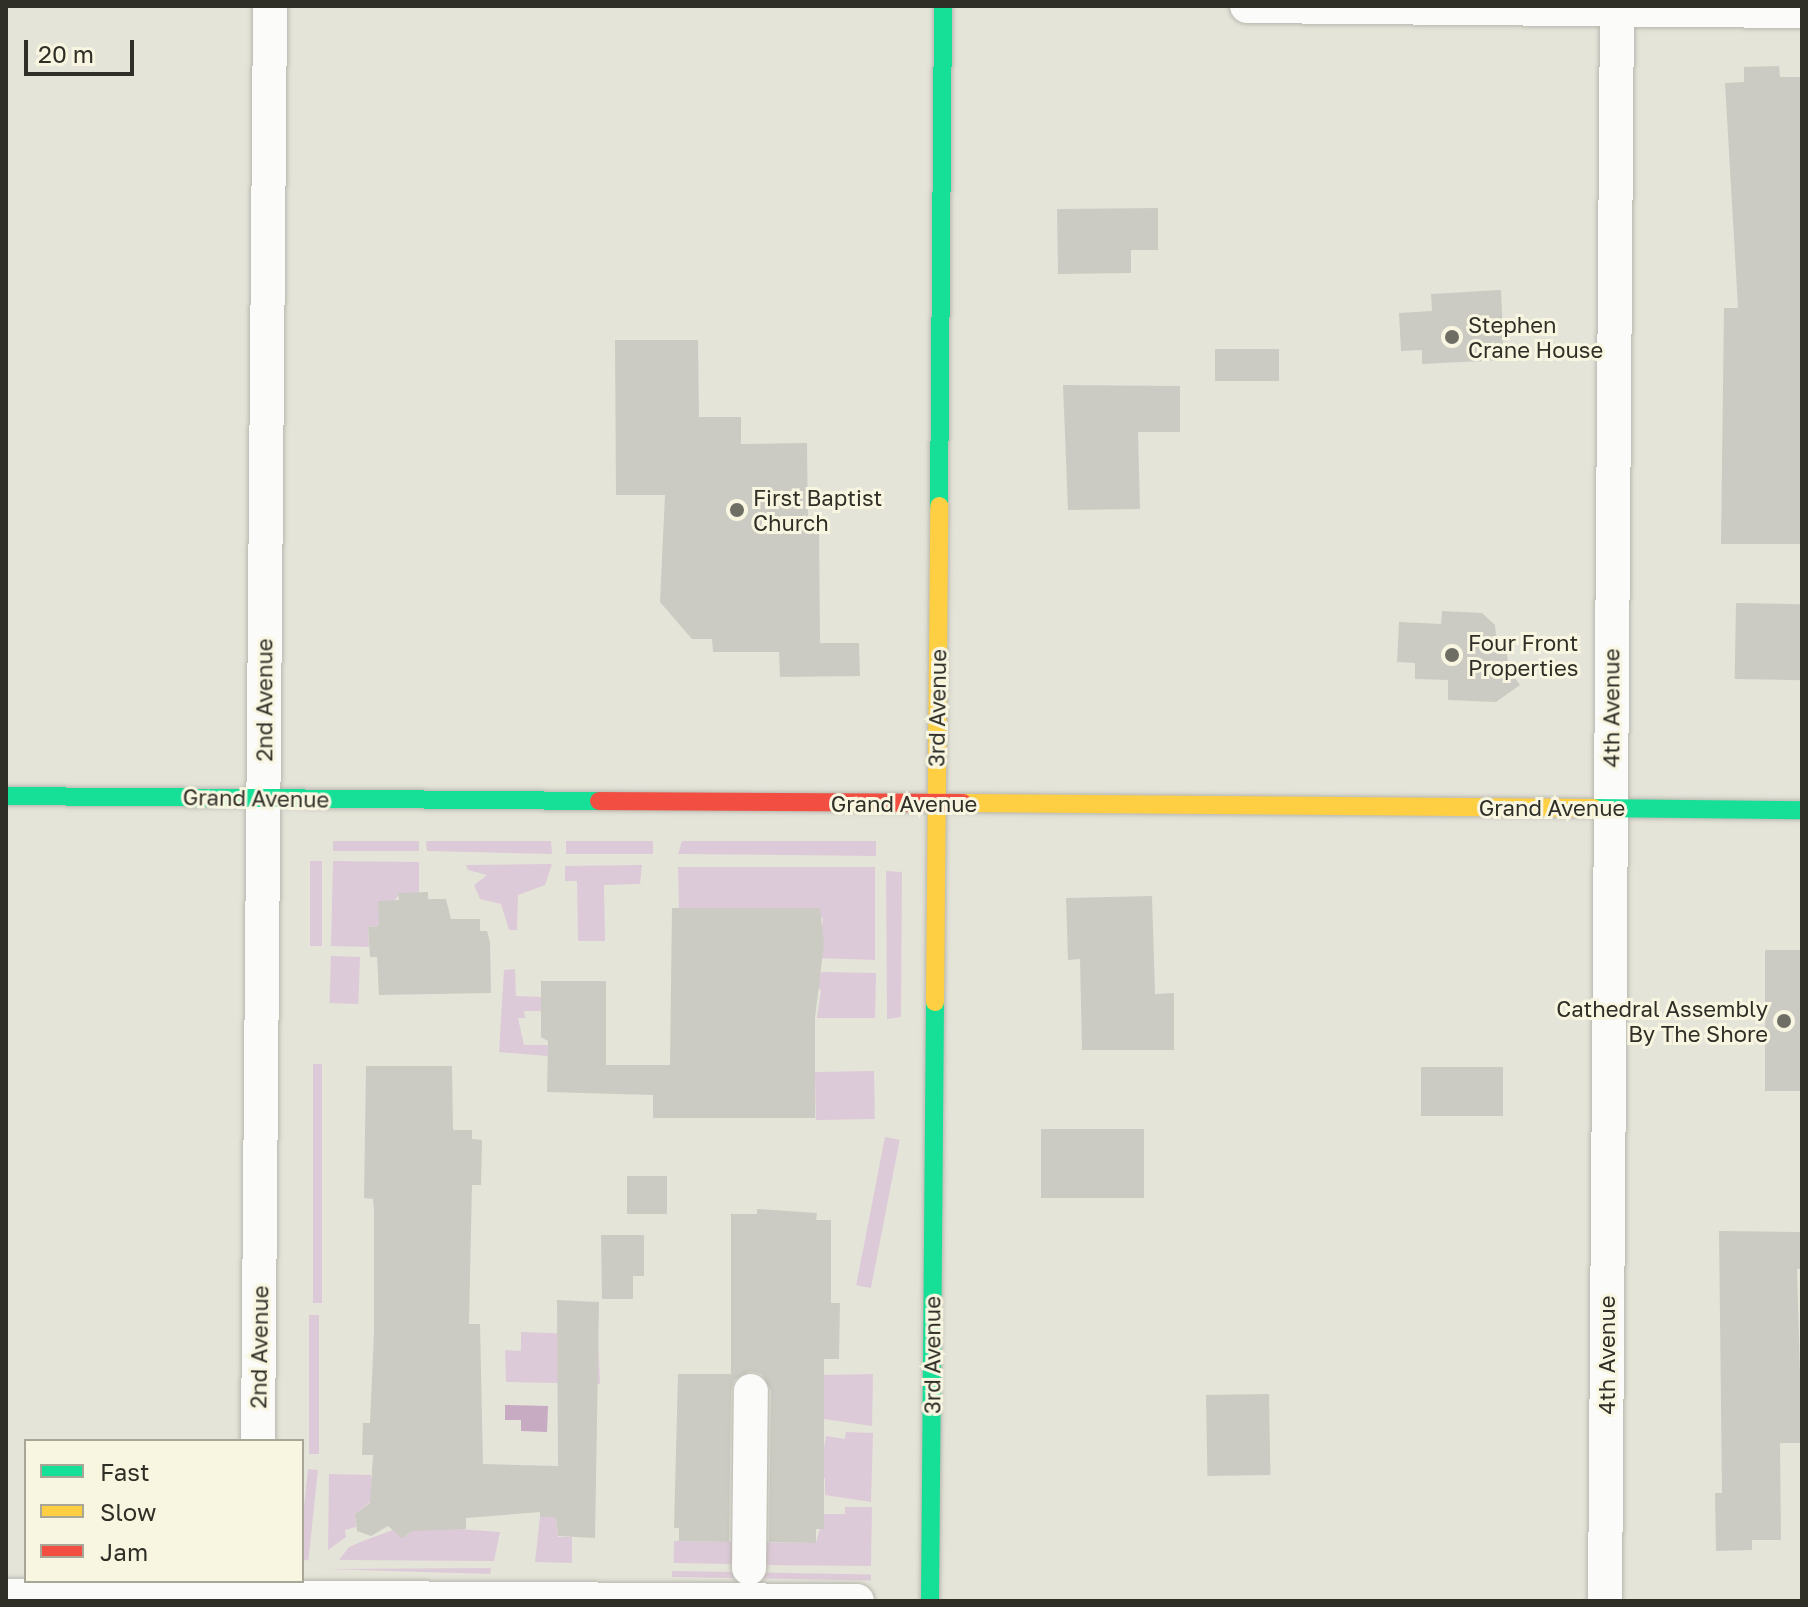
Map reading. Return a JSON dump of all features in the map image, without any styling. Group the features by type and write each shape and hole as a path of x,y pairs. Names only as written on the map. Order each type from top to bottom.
{"street":[{"name":"2nd Avenue","path":"258,1439 270,6"},
{"name":"3rd Avenue","path":"930,1601 943,6"},
{"path":"1247,6 1802,11"},
{"name":"4th Avenue","path":"1605,1601 1617,7"},
{"name":"Grand Avenue","path":"6,796 1802,810"},
{"path":"749,1568 751,1391"},
{"path":"6,1596 256,1593 857,1601"}],"shaded area":[{"path":"333,841 419,841 419,851 333,851"},
{"path":"426,841 551,841 552,854 427,851"},
{"path":"566,841 653,841 653,854 566,854"},
{"path":"682,841 876,841 876,856 678,854"},
{"path":"310,861 322,861 322,946 310,946"},
{"path":"333,861 419,862 419,893 399,894 379,926 368,927 369,947 331,946"},
{"path":"552,864 545,885 518,895 517,930 509,930 501,904 480,899 474,885 487,875 468,870 466,865"},
{"path":"642,865 640,884 604,885 605,941 578,941 577,881 565,881 565,866"},
{"path":"678,867 875,867 875,960 818,958 823,918 679,908"},
{"path":"886,871 902,872 901,1017 887,1019"},
{"path":"331,956 360,957 358,1004 329,1003"},
{"path":"515,969 516,996 541,997 541,1011 524,1011 525,1018 518,1018 524,1045 548,1045 548,1056 499,1052 504,970"},
{"path":"876,973 875,1018 817,1018 821,990 817,989 817,974"},
{"path":"313,1064 322,1064 322,1303 313,1303"},
{"path":"874,1071 875,1119 816,1120 815,1072"},
{"path":"885,1137 900,1140 871,1288 856,1285"},
{"path":"309,1315 319,1315 319,1454 309,1454"},
{"path":"521,1332 598,1335 600,1384 506,1382 505,1350 521,1351"},
{"path":"873,1374 872,1426 824,1419 819,1375"},
{"path":"505,1405 548,1406 547,1432 521,1431 521,1420 505,1420"},
{"path":"846,1432 873,1433 871,1502 825,1495 825,1478 819,1478 826,1436 845,1439"},
{"path":"308,1469 318,1470 308,1561 304,1560"},
{"path":"329,1474 371,1475 374,1499 355,1514 356,1527 345,1530 346,1537 328,1550"},
{"path":"845,1507 872,1507 871,1566 753,1565 753,1542 816,1543 824,1514 845,1514"},
{"path":"540,1517 556,1517 558,1537 572,1537 572,1563 535,1562"},
{"path":"418,1526 500,1532 494,1561 339,1560 349,1547 393,1530 407,1535"},
{"path":"674,1541 745,1542 745,1564 674,1563"},
{"path":"491,1568 490,1574 325,1569"},
{"path":"672,1571 871,1574 871,1580 672,1577"}],"building":[{"path":"1779,66 1780,77 1802,77 1802,544 1721,544 1724,308 1738,308 1725,83 1744,82 1744,67"},
{"path":"1158,208 1158,250 1131,250 1131,273 1058,274 1057,209"},
{"name":"Stephen Crane House","path":"1501,290 1504,360 1422,364 1422,350 1401,351 1399,313 1432,311 1431,294"},
{"name":"First Baptist Church","path":"615,340 698,340 699,417 741,417 741,444 807,443 808,525 819,525 820,643 859,643 860,676 780,677 779,652 713,652 712,639 692,639 660,602 665,495 616,495"},
{"path":"1215,349 1279,349 1279,381 1215,381"},
{"path":"1063,385 1180,386 1180,432 1138,432 1140,509 1068,510"},
{"path":"1736,603 1802,604 1801,680 1735,679"},
{"name":"Four Front Properties","path":"1442,611 1482,613 1495,625 1497,645 1506,648 1509,670 1520,685 1496,702 1448,700 1448,680 1415,679 1415,663 1397,662 1399,622 1441,624"},
{"path":"428,892 428,899 446,899 451,919 480,919 480,931 487,931 490,942 491,993 379,995 377,957 370,957 368,927 379,926 378,901 399,900 398,893"},
{"path":"1152,896 1155,994 1174,993 1174,1050 1082,1050 1080,959 1068,960 1066,898"},
{"path":"672,908 820,908 824,944 815,1018 815,1118 653,1118 653,1095 547,1092 548,1041 541,1037 541,981 606,981 606,1065 670,1065"},
{"name":"Cathedral Assembly By The Shore","path":"1765,950 1802,950 1802,1091 1765,1091"},
{"path":"366,1066 452,1066 453,1130 472,1130 472,1139 482,1140 481,1185 472,1185 469,1324 480,1324 483,1464 558,1466 557,1300 599,1302 595,1538 558,1536 556,1517 540,1517 540,1512 466,1518 466,1529 412,1531 402,1538 388,1526 371,1536 357,1531 355,1514 370,1503 373,1455 362,1455 363,1423 370,1423 374,1333 374,1211 373,1199 364,1198"},
{"path":"1421,1067 1503,1067 1503,1116 1421,1116"},
{"path":"1041,1129 1144,1129 1144,1198 1041,1198"},
{"path":"627,1176 667,1176 667,1214 627,1214"},
{"path":"757,1209 817,1213 816,1220 831,1220 831,1303 840,1303 839,1359 824,1359 824,1529 816,1529 816,1543 769,1542 771,1391 762,1374 750,1371 734,1380 731,1391 729,1542 679,1541 679,1528 674,1528 678,1374 731,1374 731,1214 757,1214"},
{"path":"1719,1231 1802,1232 1802,1269 1797,1269 1802,1443 1780,1443 1781,1540 1752,1540 1752,1550 1716,1551 1715,1493 1722,1493"},
{"path":"601,1235 644,1235 644,1276 633,1276 633,1299 602,1299"},
{"path":"1269,1394 1270,1475 1207,1476 1206,1395"}],"traffic: fast":[{"path":"939,506 943,6"},
{"path":"6,796 599,801"},
{"path":"1594,808 1802,810"},
{"path":"930,1601 935,1002"}],"traffic: slow":[{"path":"935,1002 939,506"},
{"path":"963,803 1594,808"}],"traffic: jam":[{"path":"599,801 963,803"}],"place":[{"name":"Stephen Crane House","path":"1452,337"},
{"name":"First Baptist Church","path":"737,510"},
{"name":"Four Front Properties","path":"1452,655"},
{"name":"Cathedral Assembly By The Shore","path":"1784,1021"}]}
